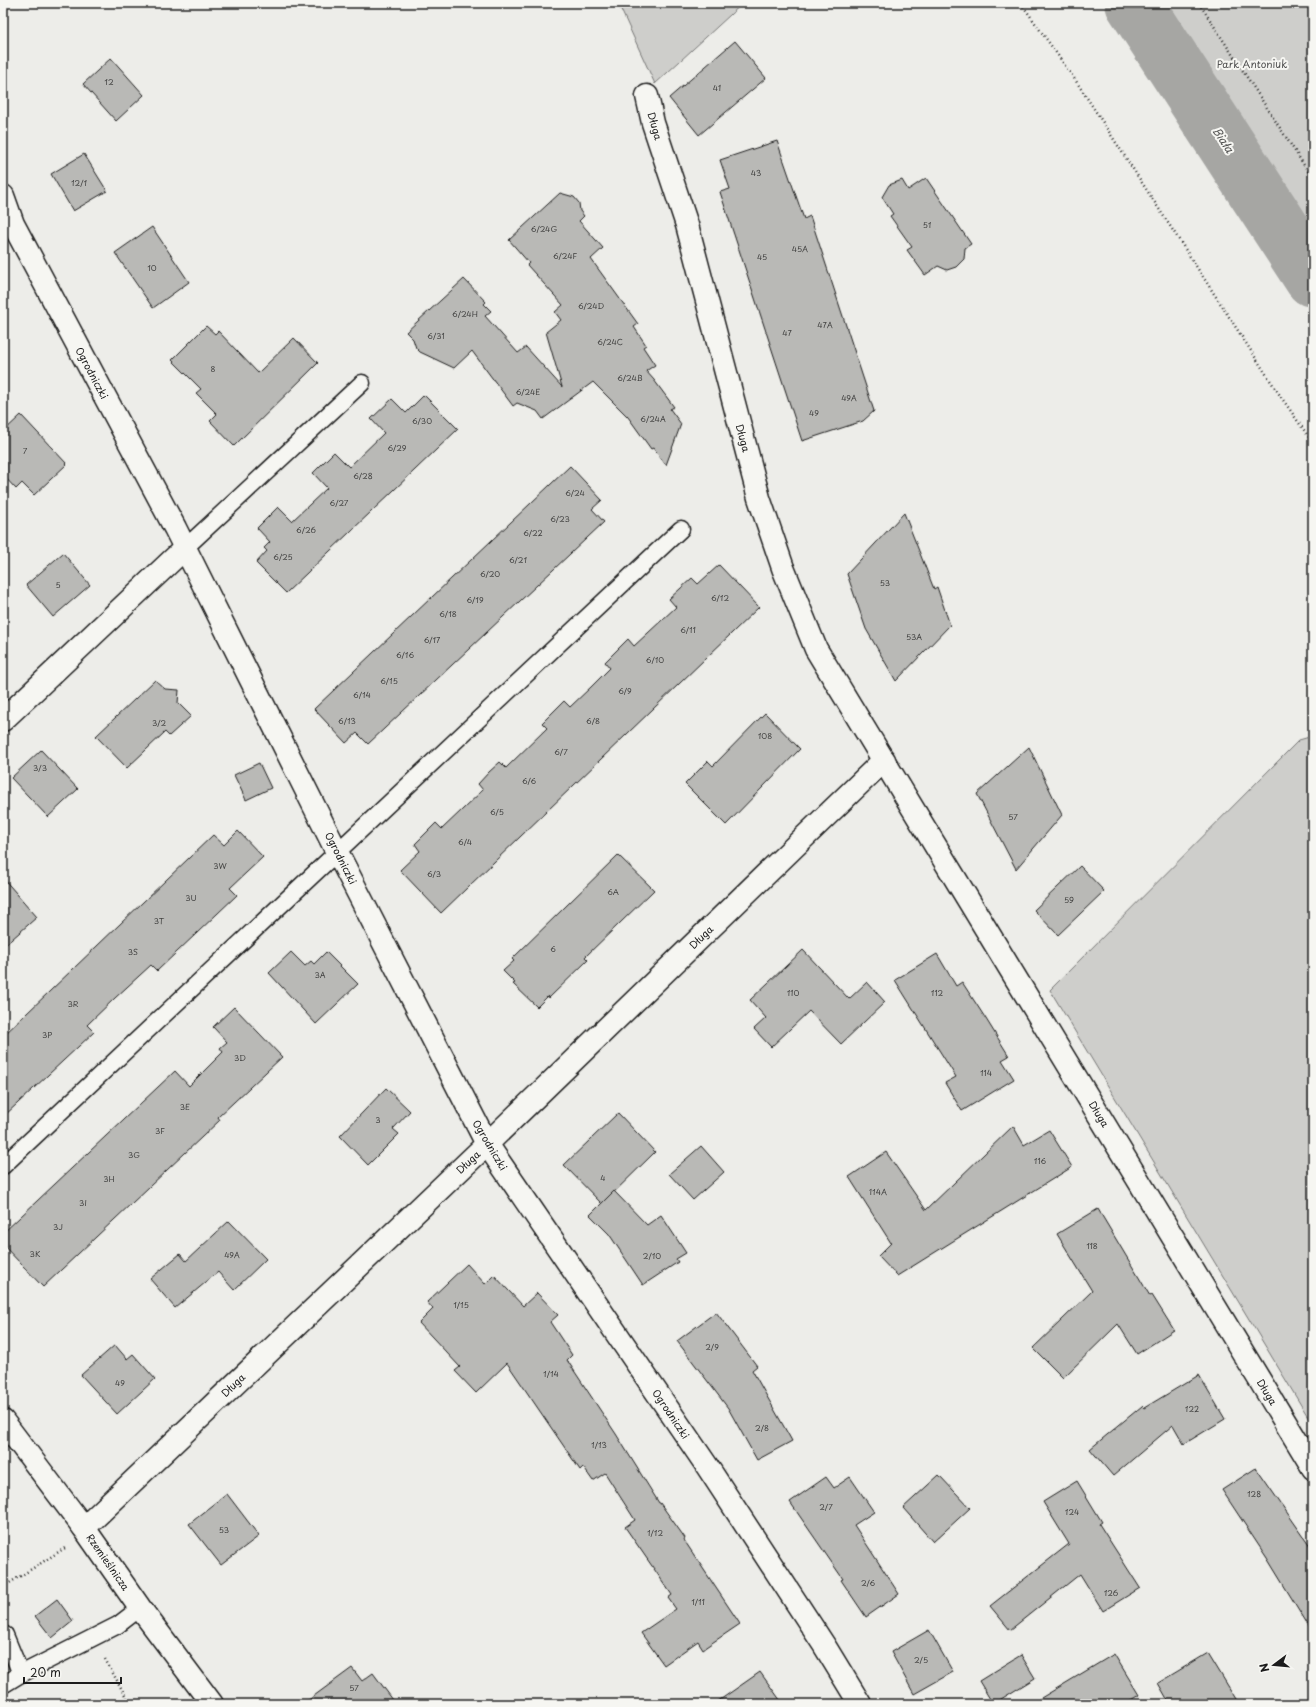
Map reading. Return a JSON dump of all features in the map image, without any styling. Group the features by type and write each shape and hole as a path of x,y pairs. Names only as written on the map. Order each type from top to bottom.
{"street":[{"name":"Długa","path":"647,96 654,123 689,232 759,498 783,568 816,649 1313,1468"},
{"name":"Ogrodniczki","path":"3,196 13,224 185,548 337,852 487,1144 711,1473 824,1644 860,1704"},
{"path":"3,720 185,548"},
{"name":"Długa","path":"84,1528 487,1144 884,760"},
{"name":"Rzemieślnicza","path":"3,1421 84,1528 140,1608 212,1704"}],"lane":[{"path":"185,548 362,383"},
{"path":"3,1166 681,529"},
{"path":"3,1685 20,1674 118,1625 140,1608"},
{"path":"3,1634 5,1635 20,1674"}],"path":[{"path":"1021,3 1076,81 1281,397 1313,443"},
{"path":"1199,3 1313,179"},
{"path":"3,1588 68,1547"},
{"path":"104,1657 130,1704"}],"green space":[{"path":"618,3 743,3 655,84"},
{"name":"Park Antoniuk","path":"1138,3 1313,3 1313,267"},
{"path":"1313,736 1313,1425 1050,990 1299,740"}],"building":[{"path":"735,41 766,78 699,135 669,98"},
{"path":"111,58 144,95 116,121 83,84"},
{"path":"777,141 804,219 810,216 874,411 863,421 802,441 720,192 730,189 720,160"},
{"path":"84,154 107,191 73,211 51,174"},
{"path":"926,178 971,244 965,248 964,259 956,267 947,270 938,266 925,275 907,250 912,247 890,216 893,214 882,197 889,185 902,180 908,190"},
{"path":"560,193 574,197 579,203 580,211 584,216 579,221 603,248 591,259 638,324 634,327 646,345 643,347 655,365 646,371 674,407 670,409 681,424 666,465 653,448 651,449 628,417 593,382 543,419 537,411 517,403 513,406 472,351 454,368 420,352 416,348 413,339 406,332 464,279 486,302 484,304 491,311 485,316 518,353 526,347 562,387 546,332 561,320 555,312 563,305 527,265 529,263 509,240"},
{"path":"152,227 189,282 153,308 115,253"},
{"path":"206,326 215,334 218,331 258,373 294,338 318,363 234,446 210,421 217,414 196,393 201,389 172,360"},
{"path":"424,395 458,429 286,593 256,563 267,551 264,548 270,542 257,528 278,507 292,521 327,488 313,473 334,452 349,467 384,433 371,419 392,399 406,413"},
{"path":"21,415 67,464 34,495 22,483 16,489 3,475 3,432"},
{"path":"570,466 602,500 592,509 604,522 368,744 357,733 346,743 314,709"},
{"path":"904,513 934,589 937,587 950,625 896,681 866,629 847,574"},
{"path":"63,553 90,585 53,617 26,585"},
{"path":"719,565 759,607 441,913 400,870 420,851 415,844 436,823 442,829 483,790 478,784 500,762 506,768 547,728 542,723 564,701 570,707 591,687 610,668 605,662 628,639 634,646 676,607 669,599 692,578 698,584"},
{"path":"155,680 165,689 179,690 178,703 191,716 169,736 165,732 127,768 96,736"},
{"path":"765,713 800,749 726,825 685,784 708,761 713,766"},
{"path":"1029,747 1062,815 1016,869 977,794"},
{"path":"41,750 78,789 48,817 11,778"},
{"path":"259,763 271,788 246,800 234,775"},
{"path":"238,831 263,857 230,888 237,895 157,971 151,965 115,998 87,1025 94,1032 3,1117 3,1036 213,835 224,845"},
{"path":"618,855 654,890 585,957 588,960 549,998 548,996 537,1007 513,984 515,983 503,971 514,961 512,959"},
{"path":"1080,866 1104,891 1058,935 1034,910"},
{"path":"3,878 37,917 3,947"},
{"path":"803,950 849,999 867,982 885,1002 841,1044 809,1011 771,1047 754,1029 766,1018 750,1000"},
{"path":"291,952 305,966 311,961 314,964 326,952 358,984 316,1024 269,973"},
{"path":"937,954 956,986 962,982 1009,1056 1002,1060 1014,1079 962,1111 945,1083 956,1077 895,980"},
{"path":"234,1007 282,1057 218,1117 220,1120 43,1287 3,1245 3,1233 175,1071 189,1086 223,1052 220,1048 227,1042 213,1027"},
{"path":"386,1088 410,1111 393,1129 399,1134 368,1165 340,1136"},
{"path":"618,1113 655,1152 602,1204 564,1165"},
{"path":"1013,1126 1024,1145 1049,1130 1072,1167 897,1276 878,1256 891,1243 849,1177 886,1152 926,1210"},
{"path":"701,1146 724,1172 693,1200 669,1174"},
{"path":"614,1191 647,1225 661,1215 686,1253 676,1259 678,1262 643,1285 609,1234 590,1215"},
{"path":"1098,1209 1150,1296 1152,1295 1174,1330 1137,1354 1118,1324 1063,1378 1033,1348 1092,1291 1057,1234"},
{"path":"229,1221 266,1259 234,1290 218,1272 175,1308 150,1279 180,1254 186,1261"},
{"path":"467,1264 485,1284 494,1275 523,1306 537,1293 558,1315 550,1322 572,1355 567,1360 659,1503 685,1538 684,1540 740,1624 703,1649 698,1641 664,1665 641,1633 676,1609 668,1598 672,1595 625,1527 635,1520 605,1473 593,1481 583,1467 580,1470 507,1363 476,1393 455,1371 460,1367 419,1323 433,1309 427,1302"},
{"path":"716,1312 757,1366 752,1370 792,1441 757,1460 728,1408 677,1341"},
{"path":"115,1345 127,1359 133,1354 155,1379 117,1414 81,1375"},
{"path":"1199,1375 1225,1419 1184,1444 1173,1425 1113,1476 1090,1449 1142,1406 1144,1408"},
{"path":"1256,1468 1313,1550 1313,1633 1267,1558 1222,1490"},
{"path":"939,1475 970,1508 933,1542 903,1508"},
{"path":"826,1477 834,1488 850,1477 874,1512 854,1525 899,1594 866,1617 841,1580 843,1579 790,1502"},
{"path":"1077,1481 1102,1522 1099,1524 1140,1588 1103,1611 1080,1574 1010,1630 990,1606 1069,1544 1043,1502"},
{"path":"227,1494 259,1536 221,1565 189,1524"},
{"path":"57,1599 73,1621 52,1638 35,1616"},
{"path":"929,1630 953,1672 914,1694 891,1652"},
{"path":"1208,1653 1239,1704 1170,1704 1158,1683"},
{"path":"1114,1654 1139,1695 1124,1704 1031,1704"},
{"path":"1021,1655 1035,1678 993,1704 979,1681"},
{"path":"352,1668 362,1681 373,1673 396,1704 303,1704"},
{"path":"760,1672 783,1704 714,1704"}],"waterway":[{"name":"Biała","path":"1134,3 1313,278"}]}
